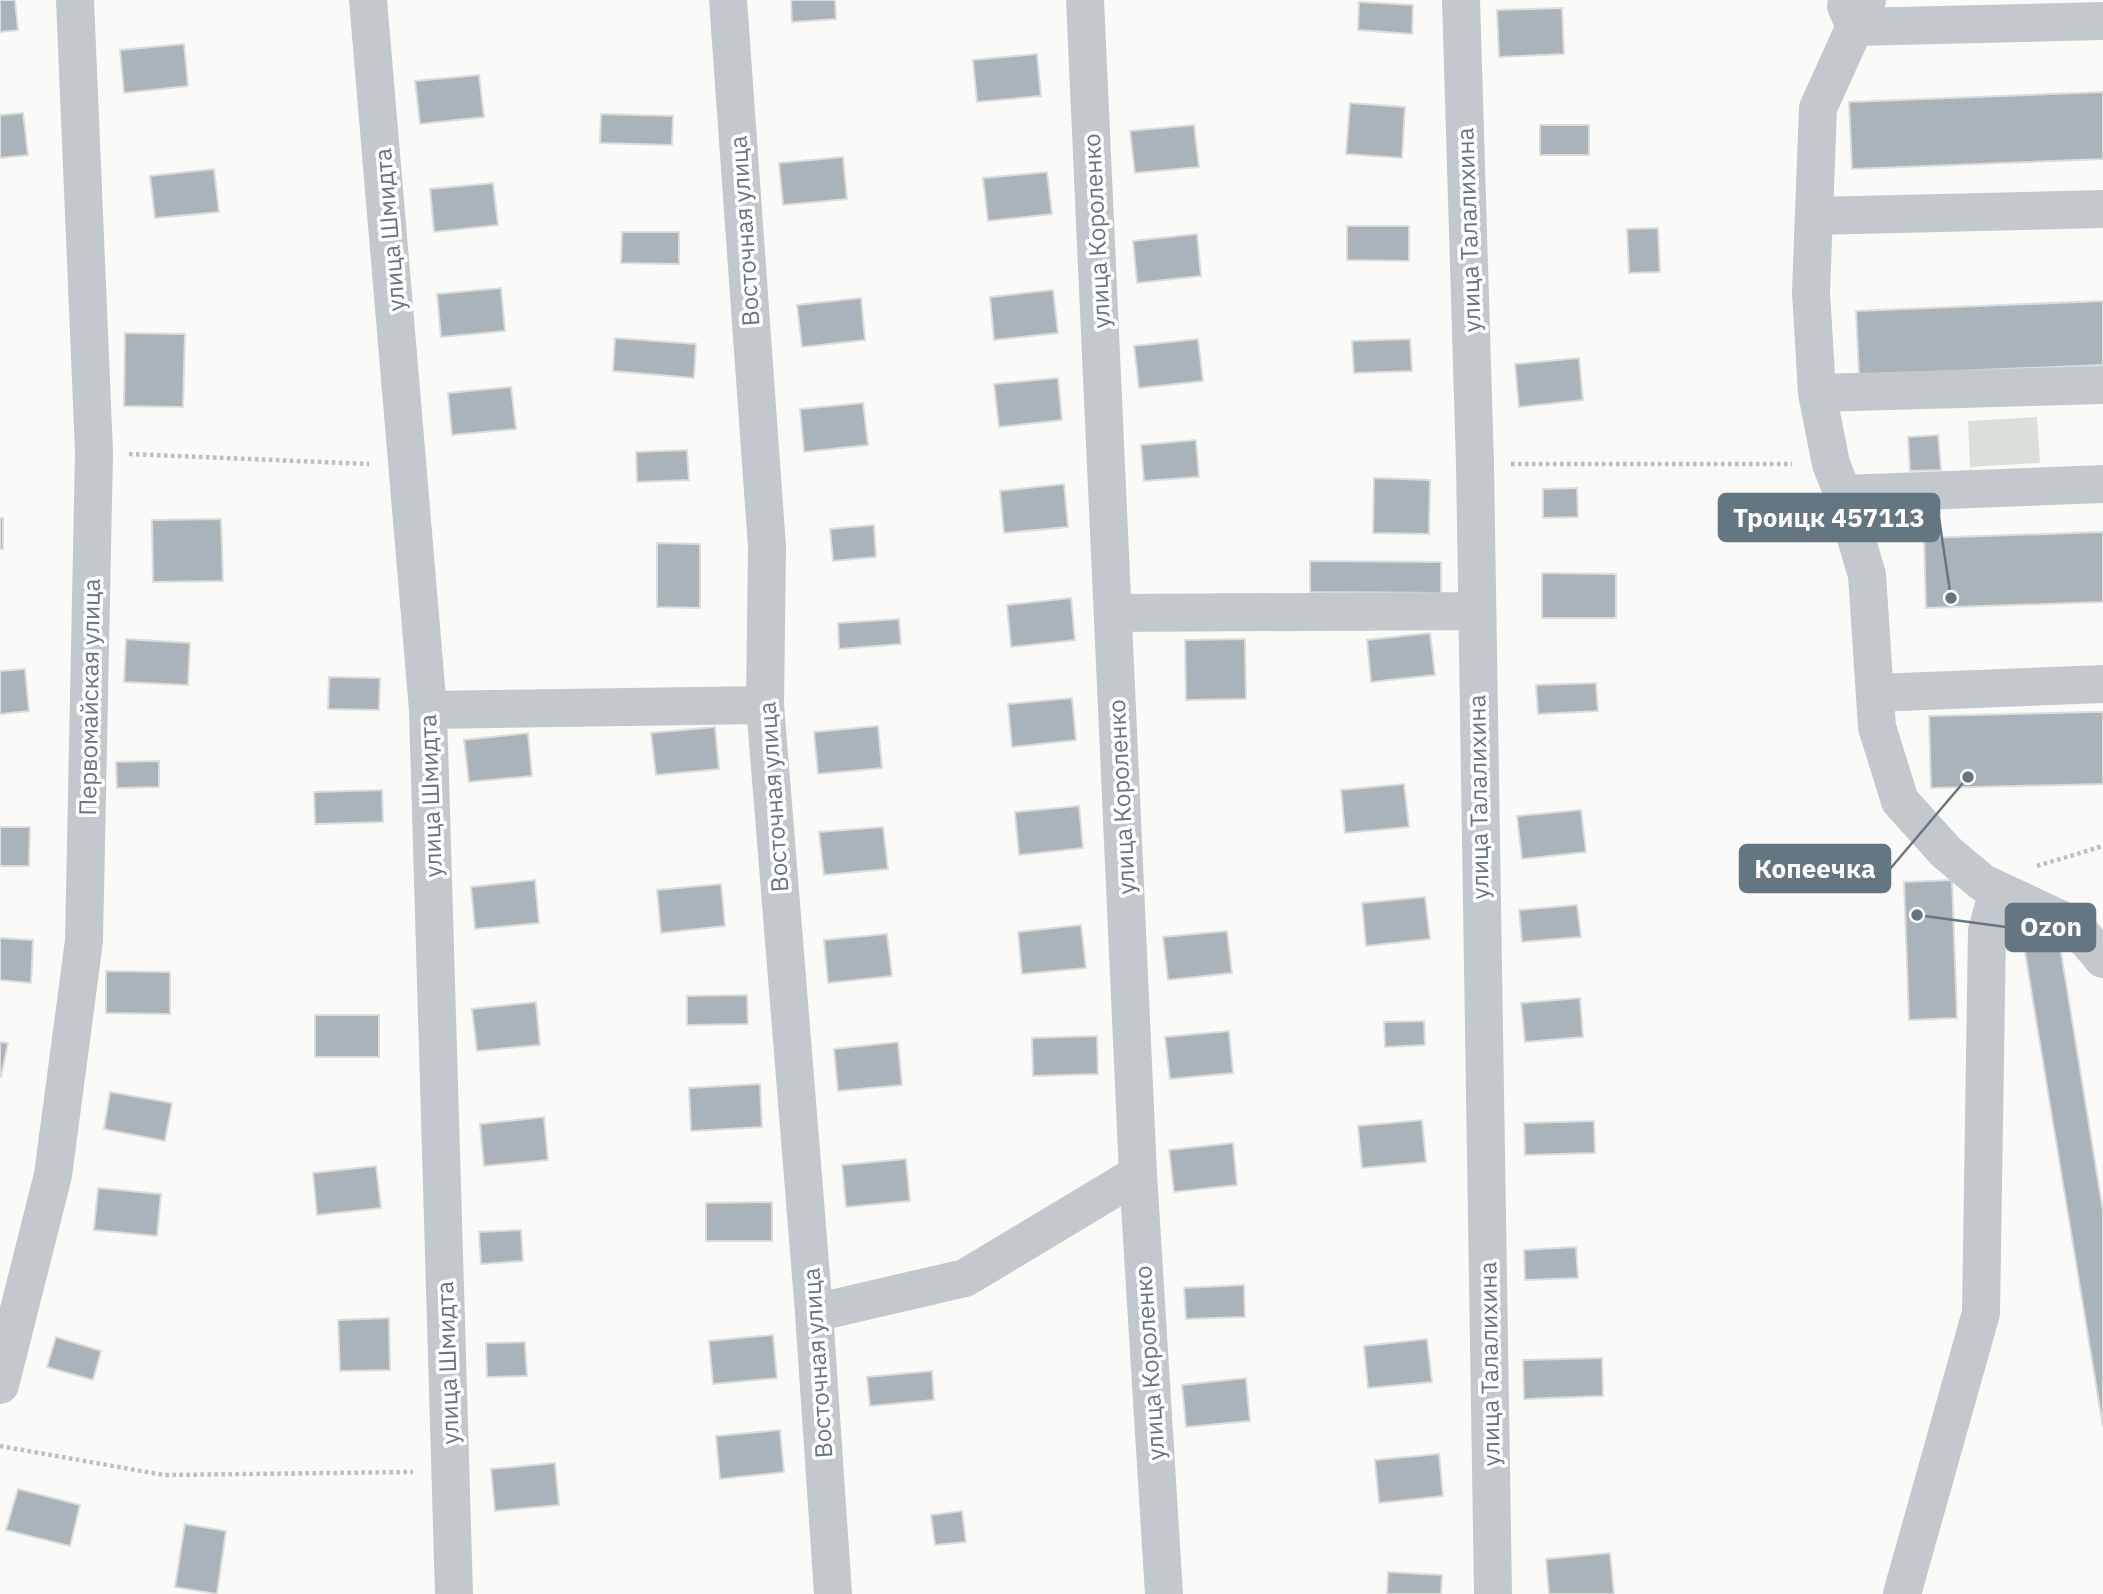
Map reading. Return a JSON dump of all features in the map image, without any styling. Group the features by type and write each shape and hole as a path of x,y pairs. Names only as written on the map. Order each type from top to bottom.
{"street":[{"name":"Первомайская улица","path":"0,1385 52,1175 84,941 94,452 75,0"},
{"name":"улица Шмидта","path":"368,0 428,710 454,1594"},
{"name":"Восточная улица","path":"728,0 767,547 765,705 814,1313 833,1594"},
{"name":"улица Короленко","path":"1085,0 1138,1174 1164,1594"},
{"name":"улица Талалихина","path":"1461,0 1475,464 1475,611 1493,1594"},
{"path":"2103,21 1855,9 1818,108 1811,292 1817,393 1837,479 1867,575 1877,727 1900,801 1946,852 1983,883 2075,926 2103,959"},
{"path":"1814,216 2103,209"},
{"path":"1817,393 2103,385"},
{"path":"1837,479 2103,484"},
{"path":"1113,613 1475,611"},
{"path":"1875,693 2103,684"},
{"path":"428,710 765,705"},
{"path":"1902,1594 1981,1313 1987,931 1998,890"},
{"path":"814,1313 965,1278 1138,1174"}],"path":[{"path":"94,452 408,466"},
{"path":"1475,464 1837,479"},
{"path":"2036,867 2103,846"},
{"path":"0,1446 164,1475 450,1471"}],"shaded area":[{"path":"2037,417 2040,463 1970,467 1968,421"}],"building":[{"path":"0,0 15,0 18,30 0,32"},
{"path":"791,0 835,0 836,19 792,22"},
{"path":"1359,2 1413,5 1412,34 1358,30"},
{"path":"1562,8 1564,54 1499,57 1497,10"},
{"path":"184,44 188,86 124,93 120,50"},
{"path":"1037,54 1041,96 977,102 973,60"},
{"path":"479,75 484,117 420,124 415,81"},
{"path":"2103,92 2103,159 1852,169 1849,102"},
{"path":"1350,103 1405,107 1402,158 1346,154"},
{"path":"23,113 28,155 0,158 0,115"},
{"path":"601,114 673,116 672,145 600,143"},
{"path":"1194,125 1199,167 1135,173 1130,131"},
{"path":"1540,125 1589,125 1589,155 1540,155"},
{"path":"843,157 847,199 783,205 779,163"},
{"path":"214,169 219,212 155,218 150,176"},
{"path":"1047,172 1052,214 988,221 983,178"},
{"path":"493,183 498,225 434,232 430,189"},
{"path":"1347,226 1409,226 1409,261 1347,260"},
{"path":"1658,228 1660,272 1629,273 1627,229"},
{"path":"622,232 679,232 679,264 621,263"},
{"path":"1197,234 1201,276 1137,283 1133,241"},
{"path":"501,288 505,331 441,337 437,294"},
{"path":"1053,290 1058,333 994,340 990,297"},
{"path":"861,298 865,340 802,347 797,305"},
{"path":"2103,301 2103,365 1859,375 1856,311"},
{"path":"125,333 185,334 183,407 124,406"},
{"path":"615,338 696,344 694,378 613,371"},
{"path":"1198,339 1203,381 1139,388 1134,346"},
{"path":"1410,339 1412,371 1354,373 1352,341"},
{"path":"1579,358 1583,400 1519,407 1515,364"},
{"path":"1058,378 1062,420 999,427 994,384"},
{"path":"511,387 516,429 452,435 448,393"},
{"path":"863,403 868,445 804,452 800,409"},
{"path":"1938,435 1941,470 1910,471 1908,437"},
{"path":"1196,440 1199,477 1144,481 1141,445"},
{"path":"687,450 689,480 637,482 636,452"},
{"path":"1374,478 1430,480 1429,534 1373,533"},
{"path":"1064,484 1068,527 1004,533 1000,491"},
{"path":"1577,488 1578,517 1543,518 1543,489"},
{"path":"0,518 3,518 3,549 0,549"},
{"path":"221,519 223,581 153,582 152,520"},
{"path":"874,525 876,557 833,561 830,529"},
{"path":"2103,532 2103,602 1926,608 1924,538"},
{"path":"657,543 700,544 700,608 657,607"},
{"path":"1310,561 1441,562 1441,593 1310,592"},
{"path":"1542,573 1616,574 1616,618 1542,618"},
{"path":"1071,598 1075,640 1011,647 1007,605"},
{"path":"899,619 901,644 839,649 838,623"},
{"path":"1430,633 1435,675 1371,682 1367,640"},
{"path":"126,639 190,643 188,685 124,682"},
{"path":"1245,639 1246,699 1186,700 1185,640"},
{"path":"25,669 29,711 0,714 0,671"},
{"path":"329,677 380,678 379,710 328,709"},
{"path":"1596,683 1598,711 1538,714 1536,685"},
{"path":"1072,698 1076,740 1012,747 1008,704"},
{"path":"2103,712 2103,784 1931,788 1929,716"},
{"path":"878,726 882,768 818,774 814,732"},
{"path":"715,727 719,769 656,775 651,733"},
{"path":"528,733 532,776 469,782 464,740"},
{"path":"159,761 159,787 117,788 116,762"},
{"path":"1404,784 1409,827 1345,833 1341,790"},
{"path":"382,790 383,822 315,824 314,792"},
{"path":"1079,806 1083,848 1019,855 1015,812"},
{"path":"1581,810 1586,852 1522,859 1517,816"},
{"path":"0,827 30,827 29,866 0,866"},
{"path":"883,827 888,869 824,875 819,832"},
{"path":"535,880 539,923 475,929 471,887"},
{"path":"1952,880 1957,1018 1909,1020 1904,882"},
{"path":"721,884 725,926 661,933 657,890"},
{"path":"1425,897 1430,939 1366,946 1362,903"},
{"path":"1577,905 1581,937 1522,942 1519,910"},
{"path":"1081,925 1086,968 1022,974 1018,932"},
{"path":"1227,931 1232,973 1168,980 1163,937"},
{"path":"887,934 892,976 828,983 824,940"},
{"path":"0,938 33,940 31,983 0,980"},
{"path":"2059,940 2103,1211 2103,1427 2024,946"},
{"path":"106,971 170,972 170,1014 106,1013"},
{"path":"747,995 748,1024 687,1025 687,996"},
{"path":"1580,998 1583,1037 1525,1042 1521,1003"},
{"path":"536,1002 540,1045 477,1051 472,1009"},
{"path":"315,1015 379,1015 379,1057 315,1057"},
{"path":"1424,1021 1425,1045 1385,1047 1384,1022"},
{"path":"1229,1031 1233,1073 1170,1079 1165,1037"},
{"path":"1097,1036 1098,1074 1033,1076 1032,1038"},
{"path":"0,1042 8,1043 1,1077 0,1077"},
{"path":"898,1042 902,1085 838,1091 834,1049"},
{"path":"760,1084 762,1127 691,1131 689,1088"},
{"path":"110,1092 172,1103 165,1141 104,1129"},
{"path":"544,1117 548,1160 484,1166 480,1124"},
{"path":"1422,1120 1426,1162 1362,1168 1358,1126"},
{"path":"1594,1121 1595,1153 1525,1155 1524,1123"},
{"path":"1233,1143 1237,1185 1174,1192 1169,1150"},
{"path":"906,1159 910,1201 846,1207 842,1165"},
{"path":"376,1166 381,1208 317,1215 313,1173"},
{"path":"98,1188 161,1194 157,1236 94,1230"},
{"path":"772,1202 772,1241 706,1241 706,1203"},
{"path":"521,1230 523,1261 481,1264 479,1232"},
{"path":"1576,1247 1578,1278 1525,1280 1524,1250"},
{"path":"1244,1285 1245,1317 1186,1319 1184,1288"},
{"path":"389,1318 390,1370 340,1371 338,1320"},
{"path":"773,1335 777,1378 713,1384 709,1341"},
{"path":"56,1337 101,1351 93,1380 47,1367"},
{"path":"1427,1339 1432,1382 1368,1388 1364,1346"},
{"path":"525,1342 527,1376 487,1377 486,1343"},
{"path":"1602,1358 1603,1396 1524,1399 1523,1360"},
{"path":"932,1371 934,1400 870,1406 867,1377"},
{"path":"1246,1378 1250,1421 1186,1427 1182,1385"},
{"path":"780,1430 784,1472 720,1479 716,1436"},
{"path":"1439,1454 1443,1496 1379,1503 1375,1460"},
{"path":"555,1463 559,1505 495,1511 491,1469"},
{"path":"18,1489 80,1505 70,1546 6,1530"},
{"path":"962,1511 966,1542 935,1545 931,1515"},
{"path":"185,1524 226,1531 217,1594 175,1587"},
{"path":"1610,1553 1614,1594 1549,1594 1546,1559"},
{"path":"1388,1572 1442,1575 1441,1594 1387,1594"}],"place":[{"name":"Троицк 457113","path":"1951,598"},
{"name":"Копеечка","path":"1968,777"},
{"name":"Ozon","path":"1917,915"}]}
